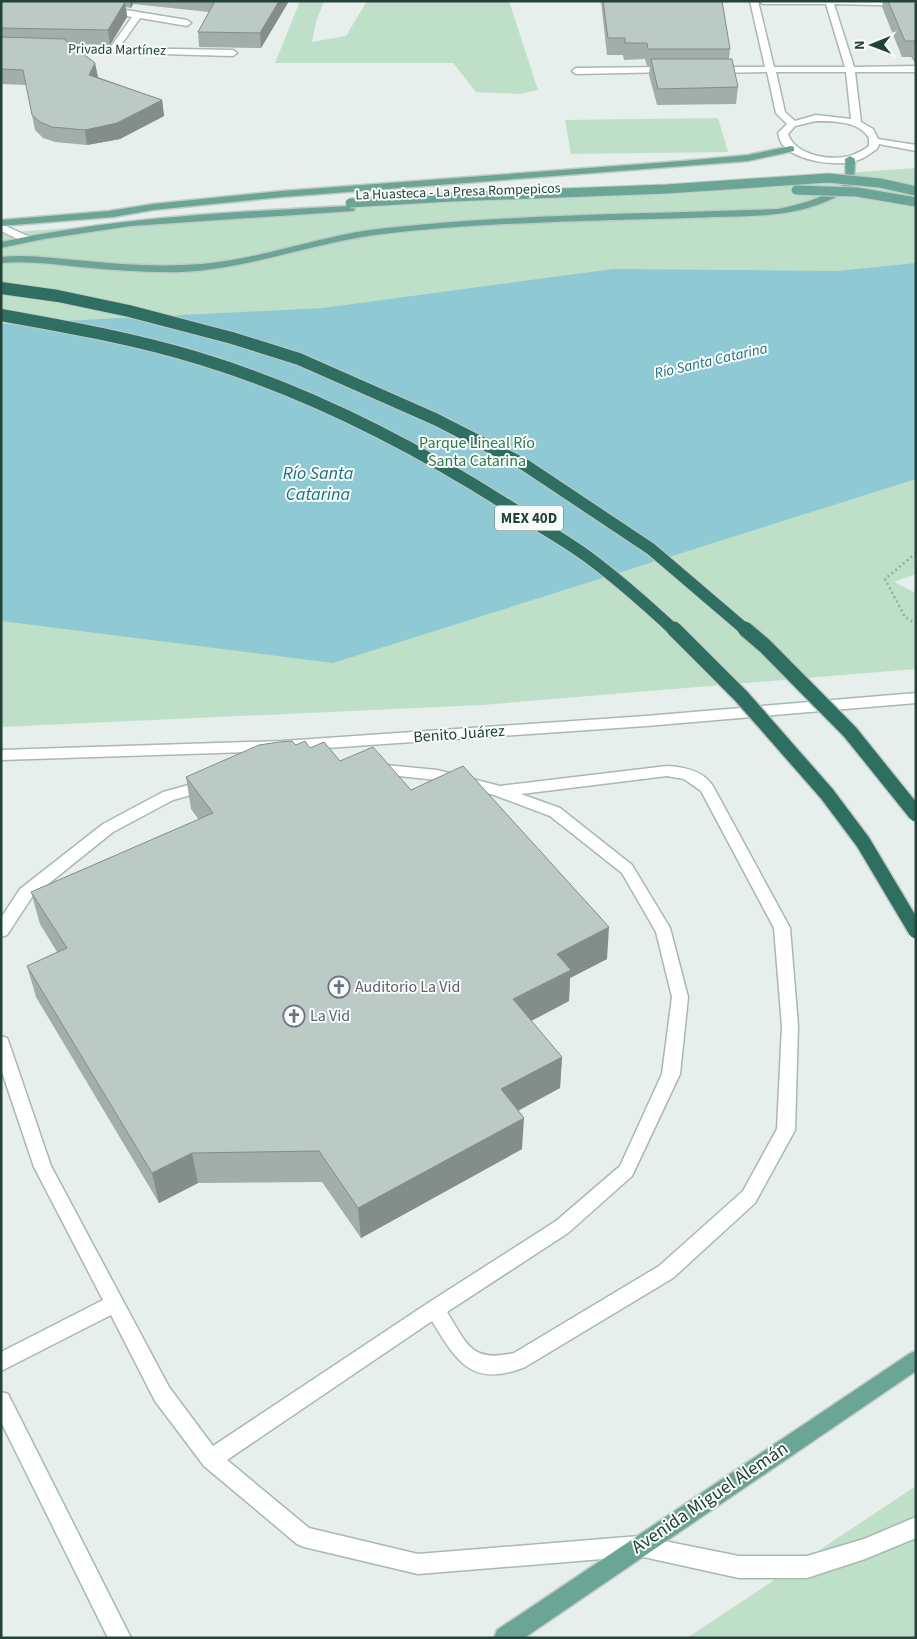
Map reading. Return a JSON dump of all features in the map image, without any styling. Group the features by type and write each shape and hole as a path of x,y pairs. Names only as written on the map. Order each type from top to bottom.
{"highway":[{"name":"MEX 40D","path":"1,288 129,310 232,338 299,359 435,419 525,465 651,549 765,646 850,732 916,814"},
{"name":"MEX 40D","path":"1,315 57,325 161,349 229,368 297,395 380,433 458,473 589,558 675,629 733,687 783,742 862,841 916,931"}],"main road":[{"path":"110,214 153,207 282,194 748,158 791,149"},
{"path":"1,260 21,258 148,267 203,267 244,261 381,232 458,225 778,212 803,207 840,193 851,184 850,159"},
{"name":"La Huasteca - La Presa Rompepicos","path":"1,245 26,238 95,226 451,197 667,189 828,178 880,183 916,190"},
{"name":"La Huasteca - La Presa Rompepicos","path":"1,223 110,214 350,206 565,202 772,190 833,189 876,194 916,202"},
{"name":"Avenida Miguel Alemán","path":"506,1638 639,1546 916,1360"}],"street":[{"path":"754,1 781,113 792,124"},
{"path":"763,1 916,2"},
{"path":"830,2 850,69 856,124"},
{"path":"94,10 113,10 187,23"},
{"path":"113,50 138,15"},
{"name":"Privada Martínez","path":"48,48 233,53"},
{"path":"702,70 916,69"},
{"path":"576,71 683,70"},
{"path":"876,141 874,147 869,152 850,159 817,159 791,149 784,142 782,136 785,129 802,120 830,118 856,124 866,129 876,141 916,148"},
{"path":"1,227 26,238"},
{"name":"Benito Juárez","path":"1,755 283,746 646,721 916,698"},
{"path":"211,1459 435,1309 562,1227 626,1171 671,1074 680,997 664,932 627,869 555,812 498,791 437,775 361,768"},
{"path":"435,1309 468,1359 484,1366 502,1366 518,1361 666,1272 749,1197 786,1130 790,1026 782,928 701,780 691,774 667,771 498,791"},
{"path":"1,930 26,894 108,828 168,796 224,781"},
{"path":"1,1043 43,1167 162,1394 211,1459 304,1537 418,1564 639,1546 739,1567 807,1567 865,1549 916,1527"},
{"path":"1,1362 114,1304"},
{"path":"1,1401 120,1638"}],"path":[{"path":"916,553 885,578 905,617 916,624"}],"green space":[{"path":"300,1 324,1 316,22 312,42 346,36 367,1 509,1 538,90 520,94 476,92 453,63 275,63"},
{"path":"718,118 728,152 571,154 565,120"},
{"name":"Río Santa Catarina","path":"916,168 916,574 894,582 916,593 916,669 482,705 1,727 1,233"},
{"path":"916,1486 916,1638 687,1638"}],"water":[{"name":"Río Santa Catarina","path":"916,263 916,479 333,663 1,621 1,324 323,308 613,269 837,271"}],"building":[{"path":"1,1 125,2 108,30 1,28"},
{"path":"215,1 279,1 260,33 198,32"},
{"path":"603,1 722,1 730,49 648,49 647,43 625,43 625,38 608,38"},
{"path":"888,1 916,1 916,44 914,41 905,41"},
{"path":"1,37 64,39 95,63 89,75 162,100 117,123 85,130 52,127 40,122 32,115 23,70 1,69"},
{"path":"651,59 732,59 738,87 658,89"},
{"name":"La Vid","path":"292,741 296,745 305,741 310,748 324,742 340,761 373,747 411,790 463,766 609,927 557,954 571,970 513,999 562,1057 501,1089 524,1118 358,1208 319,1151 192,1153 152,1173 27,966 67,948 31,892 213,813 186,777 259,745"}],"place":[{"name":"Auditorio La Vid","path":"339,987"},
{"name":"La Vid","path":"294,1016"}],"park label":[{"name":"Parque Lineal Río Santa Catarina","path":"477,452"}]}
